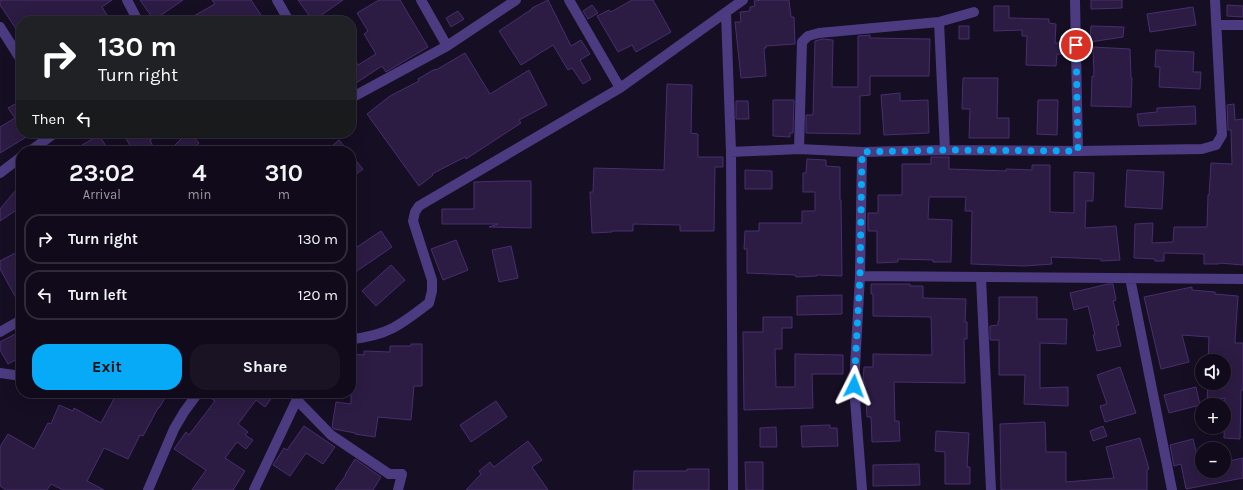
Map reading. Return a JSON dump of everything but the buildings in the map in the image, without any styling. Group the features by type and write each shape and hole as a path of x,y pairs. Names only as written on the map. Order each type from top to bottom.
{"street":[{"path":"127,0 135,16"},
{"path":"277,0 286,16"},
{"path":"421,0 447,46"},
{"path":"356,95 447,46 516,0"},
{"path":"569,0 620,88"},
{"path":"356,338 386,333 402,324 429,303 432,290 432,280 413,221 415,212 419,206 620,88 743,0"},
{"path":"1075,0 1078,151"},
{"path":"731,152 799,149 862,152 945,150 1078,151 1202,149 1216,145 1222,135 1215,0"},
{"path":"799,149 802,42 808,36 819,33 939,22 974,12"},
{"path":"726,13 731,152 733,490"},
{"path":"939,22 945,150"},
{"path":"1217,26 1243,25"},
{"path":"0,27 16,52"},
{"path":"37,146 48,138"},
{"path":"862,152 860,276 854,386 862,490"},
{"path":"0,173 16,162"},
{"path":"860,276 1243,279"},
{"path":"981,278 991,490"},
{"path":"1130,278 1172,490"},
{"path":"0,332 16,323"},
{"path":"0,373 16,375"},
{"path":"148,490 174,429 194,398"},
{"path":"254,490 297,398"},
{"path":"300,398 331,435 389,474 402,474 398,490"}],"route":[{"path":"854,386 860,276 862,152 945,150 1078,151 1076,45"}]}
